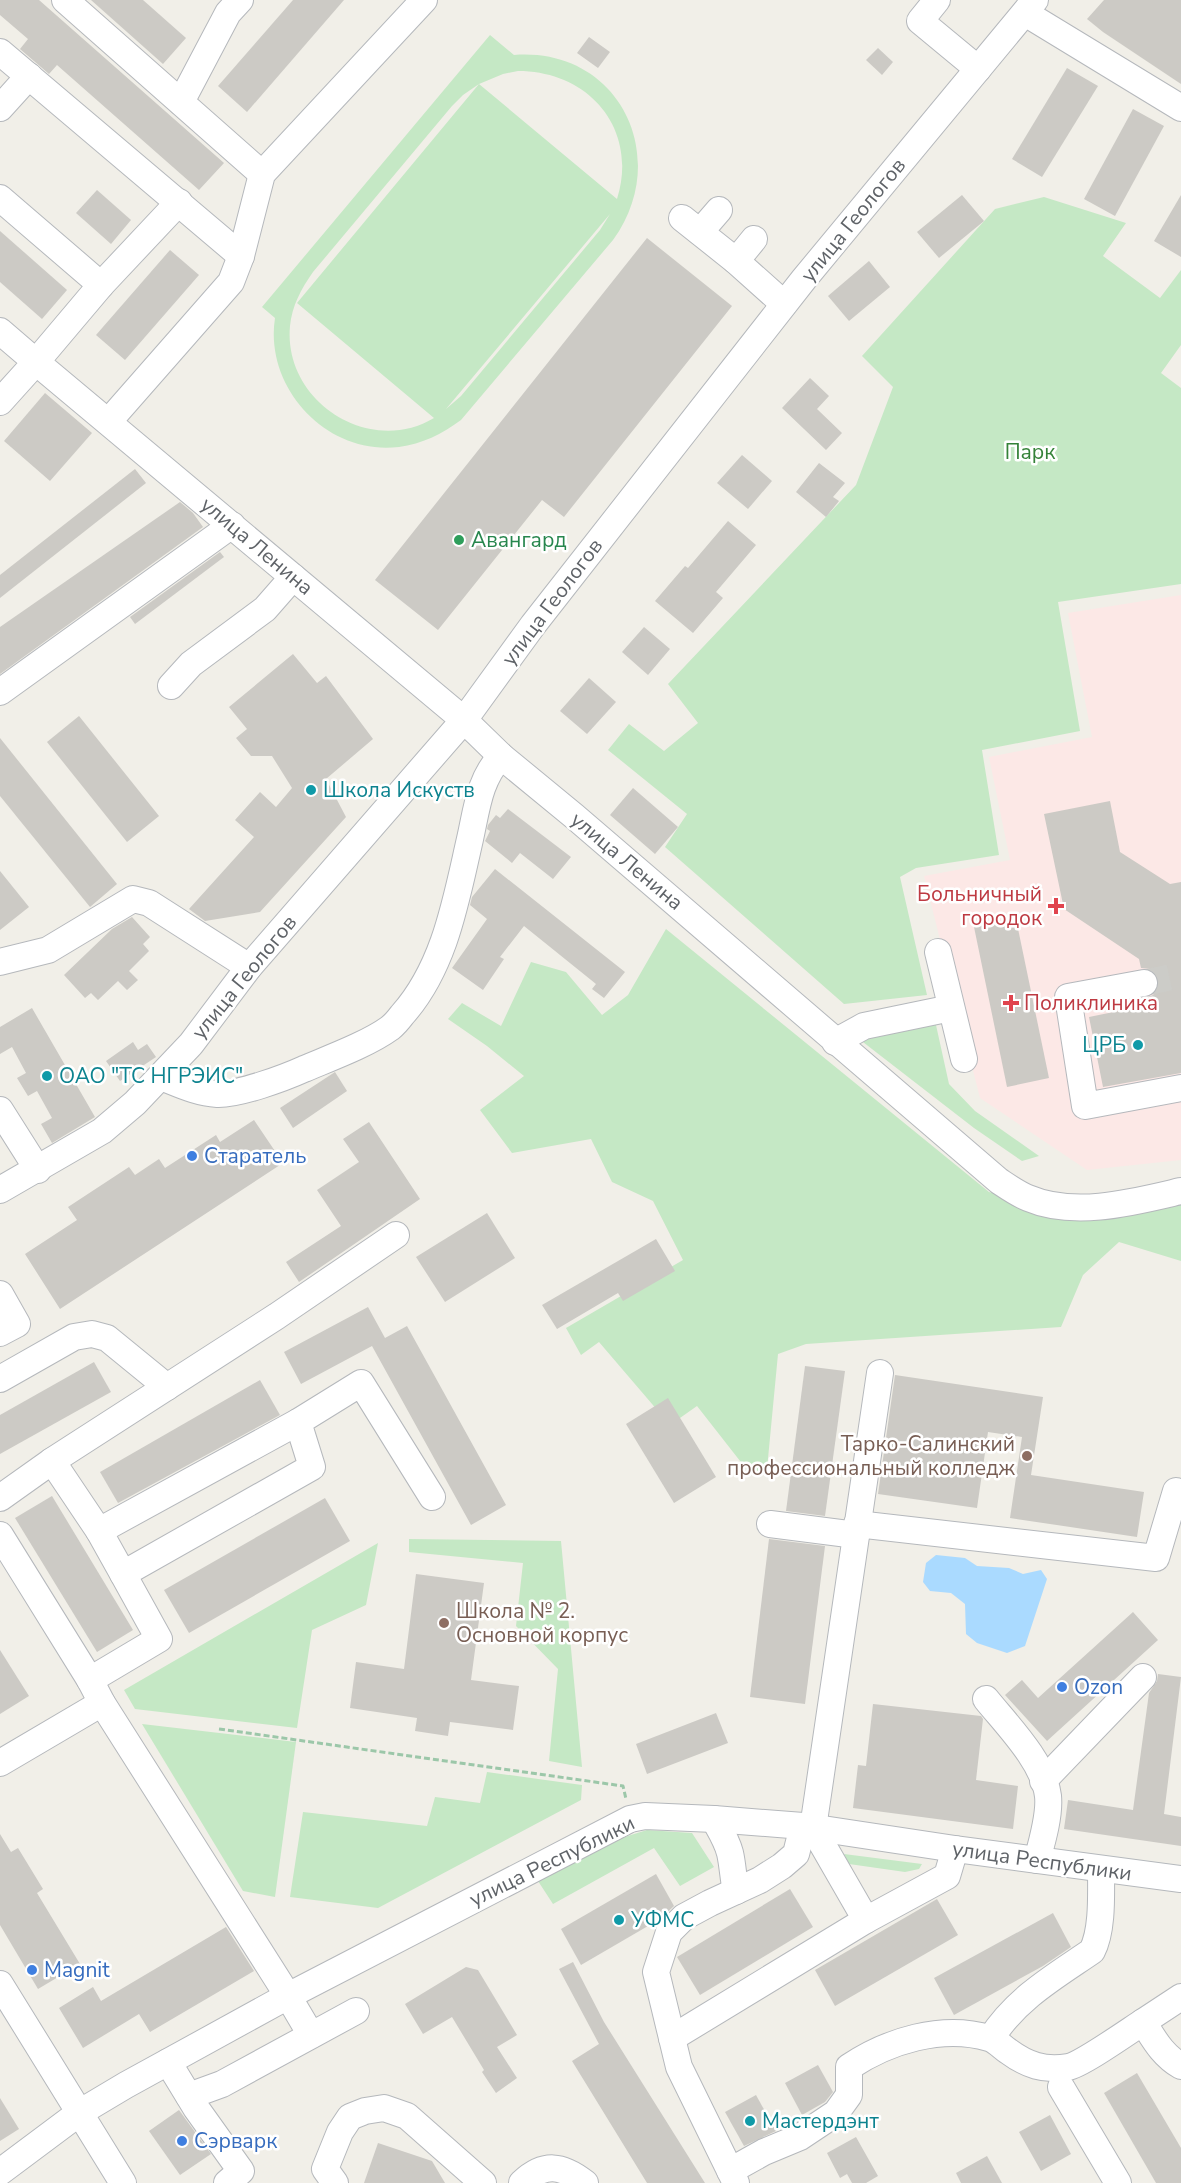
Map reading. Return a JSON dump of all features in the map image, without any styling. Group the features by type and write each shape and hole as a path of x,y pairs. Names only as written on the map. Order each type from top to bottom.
{"street":[{"path":"65,0 262,174"},
{"path":"109,421 231,282 241,256 262,174 424,0"},
{"path":"937,0 920,21 978,69"},
{"path":"181,102 226,4"},
{"path":"1032,4 1181,108"},
{"name":"улица Геологов","path":"0,1190 102,1131 135,1104 191,1044 249,967 464,720 533,625 784,304 1032,4"},
{"path":"0,52 241,256"},
{"path":"0,108 29,76"},
{"path":"0,198 101,285"},
{"path":"0,402 101,285 179,202"},
{"path":"719,210 691,225 784,304"},
{"path":"736,261 754,239"},
{"name":"улица Ленина","path":"0,331 464,720 501,756 999,1181 1028,1198 1058,1206 1082,1207 1122,1203 1181,1191"},
{"path":"0,692 232,525"},
{"path":"171,686 191,664 265,609 293,576"},
{"path":"161,1077 191,1090 218,1094 237,1092 299,1072 391,1028 419,996 435,964 445,938 479,793 490,768 501,756"},
{"path":"0,962 48,950 133,899 149,903 249,967"},
{"path":"938,952 964,1059"},
{"path":"1144,983 1068,997 1085,1106 1181,1088"},
{"path":"835,1042 864,1026 951,1008"},
{"path":"0,1110 38,1170"},
{"path":"0,1498 52,1461 277,1316 396,1235"},
{"path":"0,1294 17,1323 0,1333"},
{"path":"0,1378 74,1337 92,1334 107,1338 167,1387"},
{"path":"880,1373 808,1827 796,1854 782,1866 684,1917 669,1932 656,1972 680,2067 733,2177 764,2152 800,2137 836,2113 849,2095 849,2067 861,2058 897,2043 950,2032 991,2038 1030,2065 1045,2069 1071,2067 1181,1997"},
{"path":"99,1531 298,1422 361,1383 432,1497"},
{"path":"123,1574 312,1467 298,1422"},
{"path":"52,1461 99,1531 159,1639 90,1680"},
{"path":"770,1524 857,1529 1156,1558 1176,1491"},
{"path":"0,1535 311,2035"},
{"path":"1043,1781 1143,1677"},
{"path":"986,1699 1028,1752 1043,1781 1048,1797 1043,1837 1037,1860"},
{"path":"0,1763 102,1702"},
{"name":"улица Республики","path":"0,2172 80,2113 168,2062 288,1996 630,1819 645,1816 714,1819 808,1827 1181,1879"},
{"path":"714,1819 726,1841 731,1857 736,1891"},
{"path":"808,1827 866,1920"},
{"path":"672,2038 866,1920 946,1876 955,1849"},
{"path":"991,2038 1017,2005 1034,1990 1092,1951 1098,1933 1101,1869"},
{"path":"0,1984 123,2183"},
{"path":"189,2096 222,2084 356,2011"},
{"path":"1143,2022 1156,2044 1171,2060 1181,2066"},
{"path":"168,2062 241,2172 227,2183"},
{"path":"1061,2087 1118,2183"},
{"path":"334,2183 326,2169 340,2132 350,2117 365,2111 384,2108 406,2116 483,2183"},
{"path":"522,2183 531,2174 543,2169 560,2168 585,2183"}],"path":[{"path":"219,1729 623,1786 630,1819"}],"shaded area":[{"name":"Больничный городок","path":"1181,595 1181,1160 1087,1170 980,1098 924,876 1010,860 989,757 1092,737 1068,613"}],"green space":[{"path":"490,35 514,55 551,57 582,69 607,88 625,113 636,143 638,175 630,208 613,240 461,420 439,434 407,446 373,447 348,440 325,429 306,412 290,392 280,369 274,344 275,318 262,307","holes":["518,71 544,74 567,81 586,93 602,109 614,128 621,149 622,173 617,199 479,84 503,74","479,84 297,303 434,418 409,428 383,431 358,426 335,415 315,398 300,378 292,353 290,326 298,298 313,272 452,106","610,214 600,230 461,396 446,409"]},
{"name":"Парк","path":"1044,197 1126,223 1103,256 1160,298 1181,270 1181,345 1161,373 1181,388 1181,584 1058,602 1080,731 982,750 999,855 916,868 900,877 927,995 844,1004 665,847 687,814 608,750 629,724 664,751 698,723 668,684 856,485 893,387 862,356 995,209"},
{"path":"666,929 989,1192 1094,1220 1181,1199 1181,1261 1119,1242 1083,1275 1061,1327 806,1344 778,1354 767,1469 751,1475 697,1406 670,1425 599,1342 581,1355 566,1328 683,1260 653,1201 612,1182 591,1139 512,1153 480,1110 524,1076 487,1046 448,1019 462,1003 501,1026 531,962 566,972 602,1015 628,995"},
{"path":"936,1025 949,1084 975,1111 1039,1156 1022,1161 974,1128 850,1032"},
{"path":"409,1539 561,1541 582,1767 549,1761 558,1669 516,1626 523,1563 409,1552"},
{"path":"378,1543 366,1605 312,1630 297,1728 135,1709 124,1690"},
{"path":"142,1724 296,1742 275,1897 243,1891"},
{"path":"487,1772 582,1785 581,1800 378,1908 290,1897 303,1812 427,1826 435,1797 480,1803"},
{"path":"647,1830 692,1833 714,1867 680,1886 654,1848 553,1904 538,1881 618,1839"},
{"path":"844,1854 922,1864 919,1869 905,1872 849,1864"}],"water":[{"path":"936,1555 965,1558 977,1566 1009,1568 1023,1574 1041,1570 1047,1579 1025,1646 1007,1653 977,1643 966,1634 965,1604 951,1593 930,1591 923,1582 926,1563"}],"building":[{"path":"0,0 39,0 224,163 199,190 57,65 49,74 20,49 28,39 0,15"},
{"path":"91,0 143,0 186,38 163,64"},
{"path":"293,0 344,0 247,112 218,86"},
{"path":"1104,0 1181,0 1181,84 1087,19"},
{"path":"589,37 610,52 598,68 577,53"},
{"path":"878,48 893,62 882,75 866,60"},
{"path":"1067,68 1098,86 1042,177 1012,159"},
{"path":"1133,109 1164,126 1115,216 1084,199"},
{"path":"97,190 131,220 111,244 76,213"},
{"path":"962,195 984,221 939,258 917,232"},
{"path":"1181,195 1181,257 1154,241"},
{"path":"0,231 67,290 42,319 0,282"},
{"name":"Авангард","path":"647,238 732,306 564,517 542,500 438,630 375,580"},
{"path":"170,250 199,275 125,360 96,335"},
{"path":"869,261 890,287 849,321 828,296"},
{"path":"810,378 829,396 817,409 842,433 826,450 782,408"},
{"path":"45,393 92,433 50,481 4,441"},
{"path":"742,455 772,481 748,509 717,483"},
{"path":"819,463 845,483 833,497 839,501 826,517 796,492"},
{"path":"135,469 146,483 0,598 0,575"},
{"path":"180,502 193,513 203,527 0,674 0,627"},
{"path":"728,521 756,545 716,592 723,598 693,633 655,601 685,566 688,568"},
{"path":"220,552 224,557 135,624 130,617"},
{"path":"644,627 670,649 648,675 622,652"},
{"name":"Школа Искуств","path":"293,654 317,683 326,676 373,739 326,779 346,817 260,912 205,921 189,909 254,837 235,820 260,792 276,807 292,788 272,756 251,756 236,738 247,729 229,707"},
{"path":"589,678 616,702 587,734 560,711"},
{"path":"79,716 159,816 127,842 47,742"},
{"path":"0,738 117,884 90,907 0,796"},
{"path":"633,788 678,827 655,854 610,815"},
{"path":"1110,801 1120,852 1170,884 1181,882 1181,1073 1103,1087 1089,1017 1148,1005 1146,998 1158,989 1159,980 1150,969 1141,968 1139,959 1064,909 1044,814"},
{"path":"508,809 571,857 553,879 520,853 512,863 485,841 490,831 487,829 488,825 496,815 500,818"},
{"path":"495,869 625,972 604,998 592,989 596,984 524,926 500,957 504,959 483,990 452,968 487,919 470,905 472,897"},
{"path":"0,871 29,907 0,930"},
{"path":"132,917 150,937 143,944 149,951 129,971 138,980 127,990 118,981 98,1000 91,993 85,998 64,975 112,929"},
{"name":"Поликлиника","path":"1016,919 1049,1078 1007,1087 974,927"},
{"name":"ОАО \"ТС НГРЭИС\"","path":"32,1008 95,1117 52,1143 41,1124 52,1118 37,1091 28,1096 17,1078 26,1073 12,1047 0,1054 0,1027"},
{"path":"133,1042 138,1050 147,1044 156,1057 120,1081 106,1061"},
{"path":"335,1072 347,1091 293,1128 280,1108"},
{"path":"254,1120 283,1163 60,1309 25,1254 77,1220 68,1207 129,1167 135,1175 159,1159 165,1168 216,1135 220,1142"},
{"path":"369,1122 420,1199 299,1282 286,1262 341,1226 317,1190 359,1162 343,1139"},
{"path":"487,1213 515,1258 445,1302 416,1257"},
{"path":"656,1239 675,1271 623,1301 618,1293 557,1329 542,1305"},
{"path":"368,1307 385,1338 407,1326 506,1505 471,1525 372,1346 301,1384 284,1352"},
{"path":"94,1362 111,1392 0,1454 0,1415"},
{"path":"805,1366 845,1371 825,1516 786,1511"},
{"name":"Тарко-Салинский профессиональный колледж","path":"895,1375 1043,1397 1031,1475 1144,1492 1137,1537 1010,1518 1022,1437 988,1432 977,1508 878,1494"},
{"path":"260,1380 280,1415 118,1503 100,1472"},
{"path":"668,1398 716,1477 674,1503 626,1424"},
{"path":"52,1496 133,1630 97,1652 15,1518"},
{"path":"325,1498 350,1541 189,1633 164,1590"},
{"path":"769,1539 825,1546 805,1704 750,1697"},
{"name":"Школа № 2. Основной корпус","path":"416,1574 484,1583 471,1680 519,1686 513,1730 450,1722 448,1736 415,1731 417,1718 350,1708 356,1662 404,1669"},
{"path":"1133,1612 1158,1640 1047,1741 1005,1695 1022,1680 1038,1698"},
{"path":"0,1650 29,1696 0,1714"},
{"path":"1158,1674 1181,1677 1164,1814 1181,1817 1181,1846 1064,1829 1068,1800 1133,1810 1149,1693 1157,1681"},
{"path":"873,1704 981,1716 983,1719 976,1780 1018,1786 1013,1829 853,1808 858,1765 866,1766"},
{"path":"716,1713 728,1743 647,1774 636,1744"},
{"path":"0,1834 11,1852 18,1848 43,1889 37,1893 80,1964 38,1989 0,1925"},
{"name":"УФМС","path":"656,1874 674,1906 660,1919 581,1965 561,1929"},
{"path":"790,1889 813,1927 700,1995 677,1957"},
{"path":"937,1899 958,1935 835,2006 815,1970"},
{"path":"1053,1913 1071,1947 1043,1966 954,2015 934,1978"},
{"path":"226,1927 254,1971 150,2032 139,2014 83,2048 59,2008 93,1987 101,2001"},
{"path":"573,1962 604,2022 705,2183 647,2183 572,2061 599,2044 559,1969"},
{"path":"466,1967 478,1970 517,2035 497,2047 517,2078 496,2093 452,2017 423,2034 405,2004"},
{"path":"818,2065 833,2092 825,2102 802,2115 785,2083"},
{"path":"1137,2073 1181,2148 1181,2183 1156,2183 1104,2093"},
{"name":"Мастердэнт","path":"756,2095 776,2131 744,2146 725,2112"},
{"path":"0,2098 19,2129 0,2141"},
{"name":"Сэрварк","path":"179,2110 211,2154 180,2175 149,2131"},
{"path":"1050,2115 1071,2154 1041,2171 1019,2132"},
{"path":"856,2137 878,2176 866,2183 852,2183 847,2174 840,2178 827,2153"},
{"path":"378,2143 432,2161 445,2183 364,2183"},
{"path":"987,2156 1002,2183 961,2183 956,2173"}],"tunnel":[{"path":"1144,983 1181,975"}],"place":[{"name":"Авангард","path":"459,540"},
{"name":"Школа Искуств","path":"311,790"},
{"name":"Больничный городок","path":"1056,906"},
{"name":"Поликлиника","path":"1011,1003"},
{"name":"ЦРБ","path":"1138,1045"},
{"name":"ОАО \"ТС НГРЭИС\"","path":"47,1076"},
{"name":"Старатель","path":"192,1156"},
{"name":"Тарко-Салинский профессиональный колледж","path":"1027,1456"},
{"name":"Школа № 2. Основной корпус","path":"444,1623"},
{"name":"Ozon","path":"1062,1687"},
{"name":"УФМС","path":"619,1920"},
{"name":"Magnit","path":"32,1970"},
{"name":"Мастердэнт","path":"750,2121"},
{"name":"Сэрварк","path":"182,2141"}]}
